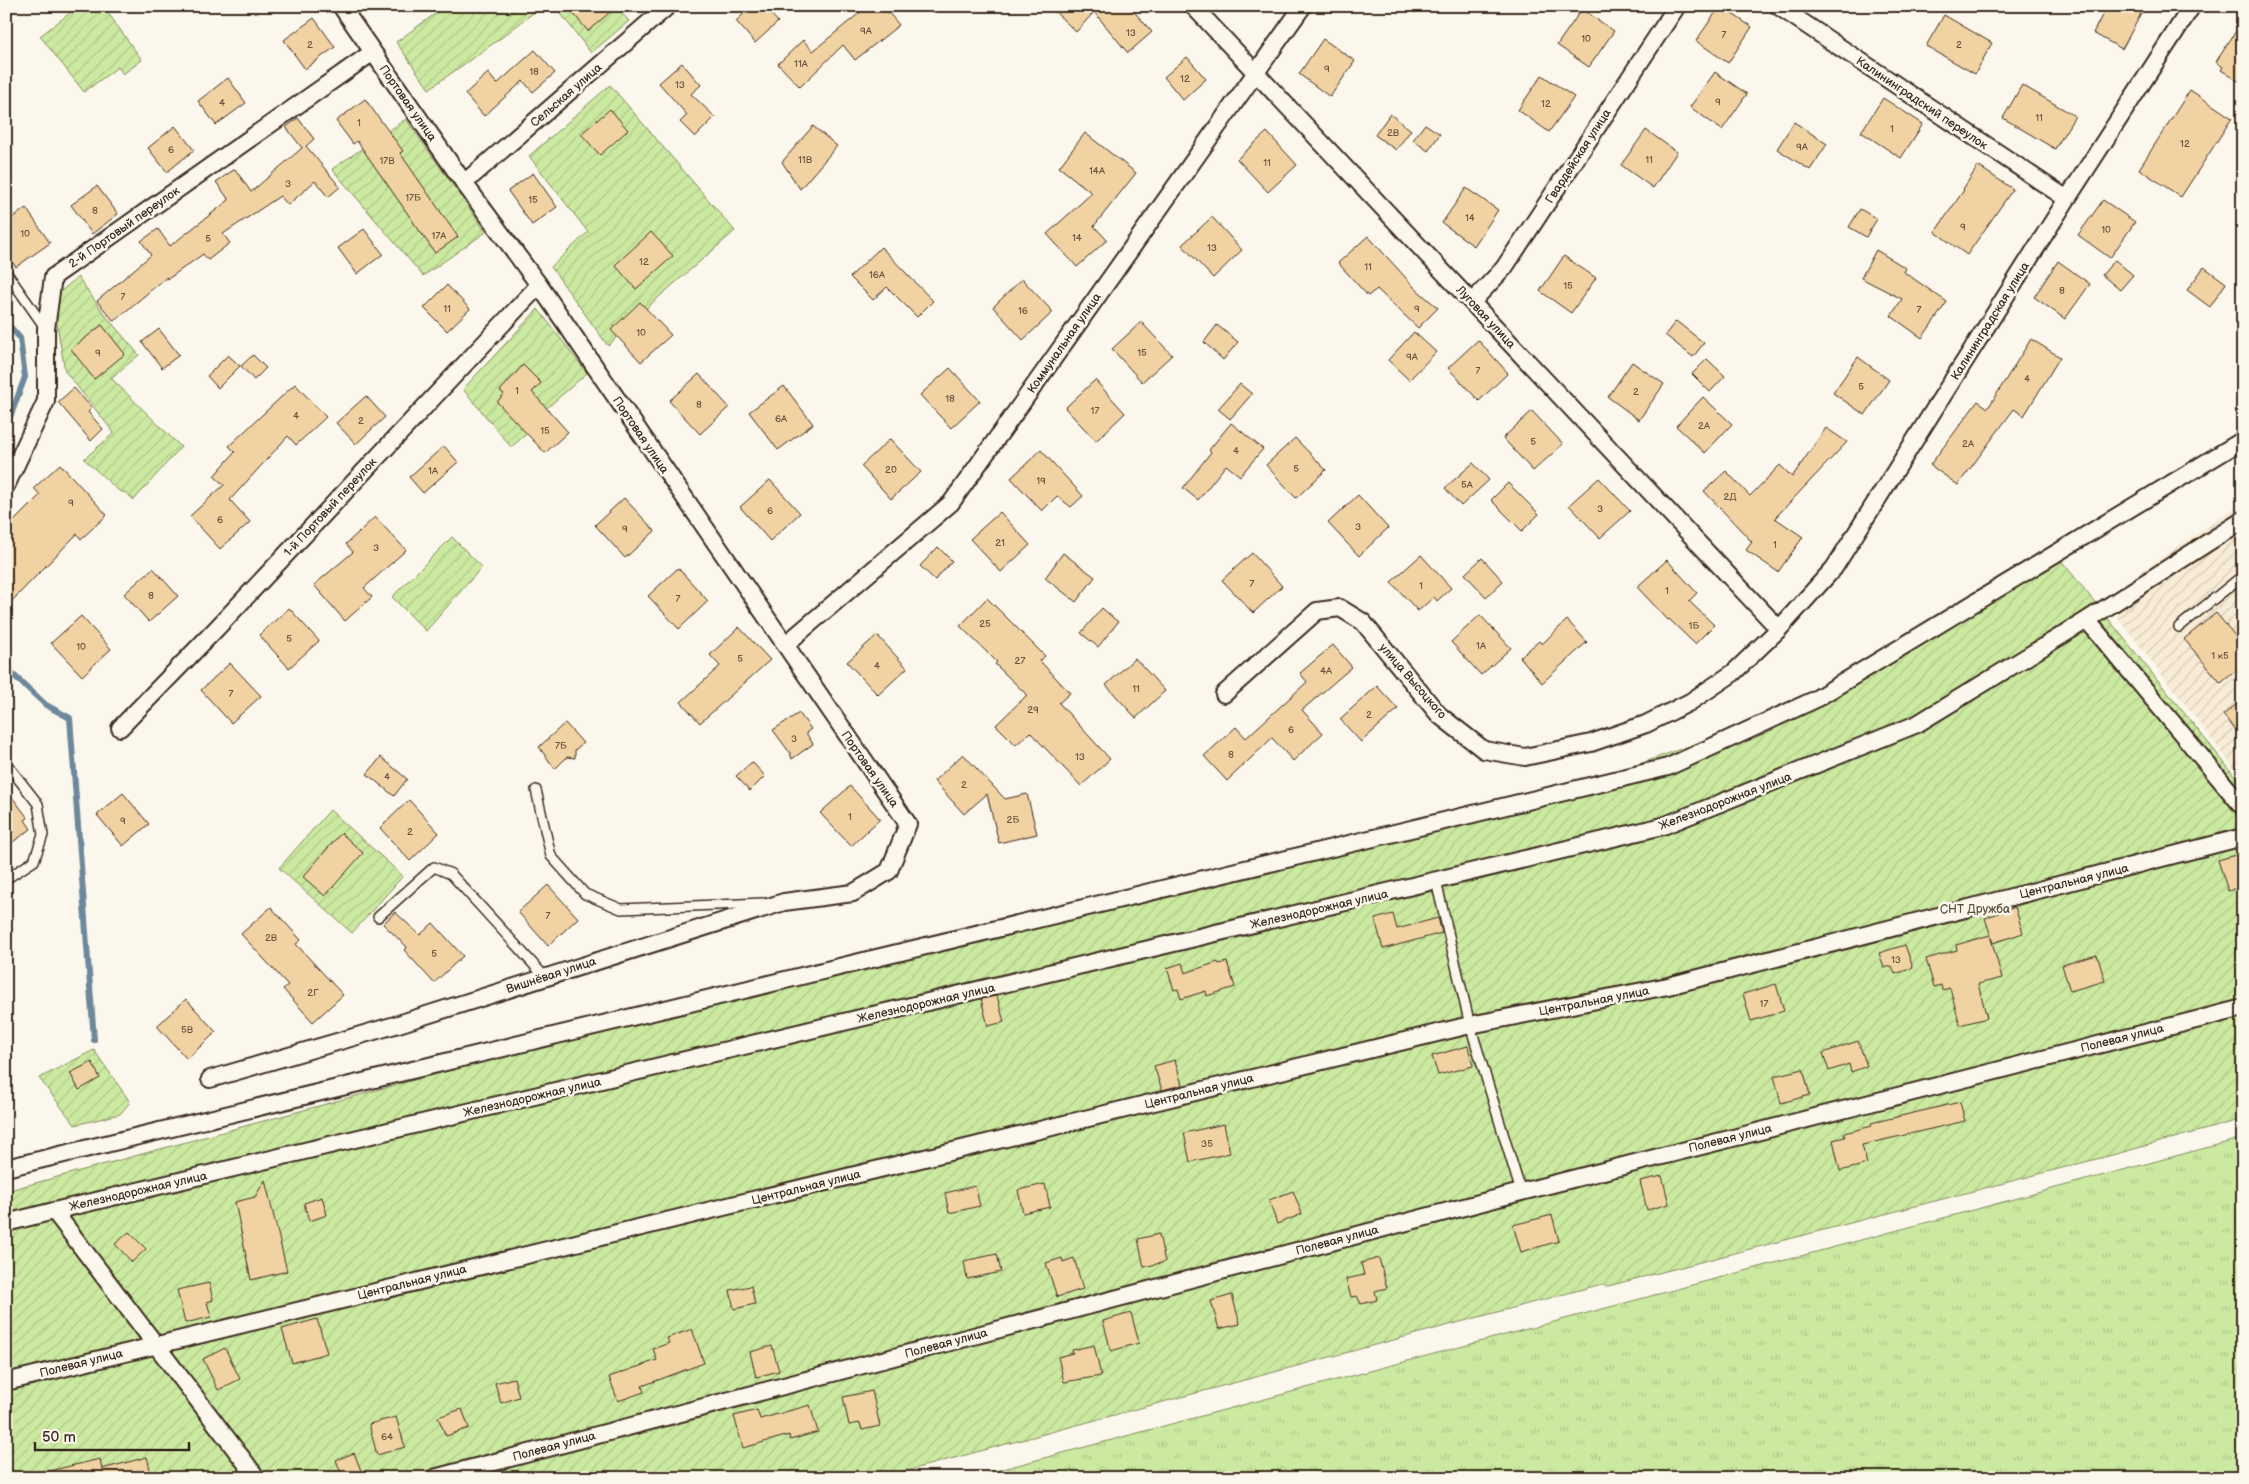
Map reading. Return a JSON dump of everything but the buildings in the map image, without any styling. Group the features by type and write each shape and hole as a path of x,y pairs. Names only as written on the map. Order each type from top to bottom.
{"street":[{"name":"Портовая улица","path":"340,6 464,183 539,285 908,824 889,871"},
{"name":"Сельская улица","path":"464,183 668,6"},
{"name":"Луговая улица","path":"1193,6 1779,629"},
{"name":"Коммунальная улица","path":"785,645 951,502 1303,6"},
{"name":"Гвардейская улица","path":"1472,302 1504,268 1677,6"},
{"name":"Калининградский переулок","path":"1778,6 2067,199"},
{"name":"Калининградская улица","path":"1779,629 1834,568 2067,199 2192,6"},
{"name":"2-й Портовый переулок","path":"6,486 46,401 46,329 54,277 373,52"},
{"name":"1-й Портовый переулок","path":"120,728 216,629 539,285"},
{"path":"6,1168 1668,767 1814,700 2243,440"},
{"name":"Железнодорожная улица","path":"257,1478 54,1211 1663,826 1917,724 2087,620 2243,520"},
{"name":"улица Высоцкого","path":"1224,694 1317,611 1340,608 1363,622 1440,715 1484,750 1525,757 1591,743 1646,724 1690,702 1733,673 1779,629"},
{"path":"2087,620 2243,807"},
{"name":"Центральная улица","path":"156,1345 1470,1025 1668,986 2243,838"},
{"name":"Вишнёвая улица","path":"210,1079 395,1025 784,902 853,892 889,871"},
{"name":"Полевая улица","path":"434,1478 1521,1192 2243,1008"},
{"path":"6,1223 54,1211"},
{"name":"Полевая улица","path":"6,1382 156,1345"}],"lane":[{"path":"6,272 46,329"},
{"path":"2179,627 2241,577 2243,579"},
{"path":"6,763 38,804 43,835 34,861 6,879"},
{"path":"536,790 551,856 585,894 621,908 784,902"},
{"path":"378,917 434,866 450,874 545,977"},
{"path":"1436,881 1470,1025 1521,1192"}],"shaded area":[{"path":"2243,502 2243,780 2103,598"}],"green space":[{"path":"79,6 103,6 142,60 123,74 118,67 84,92 40,36"},
{"path":"446,6 542,6 501,38 429,89 396,42"},
{"path":"555,6 615,6 629,21 591,53"},
{"path":"610,85 735,231 652,303 608,346 551,267 588,232 529,156"},
{"path":"406,119 486,232 423,276 332,169"},
{"path":"78,277 105,315 139,355 111,378 181,447 134,500 126,493 119,491 84,459 114,433 65,371 54,307 60,292"},
{"path":"538,309 587,373 524,428 528,433 511,447 463,389"},
{"path":"452,537 482,567 426,631 392,597"},
{"name":"СНТ Дружба","path":"2056,554 2243,786 2243,1119 2116,1154 1608,1286 1598,1285 880,1478 6,1478 6,1191 734,993 1606,776 1711,738 1835,682"},
{"path":"330,810 403,876 352,933 279,868"},
{"path":"94,1050 130,1102 120,1114 75,1125 39,1078"},
{"path":"2243,1138 2243,1478 969,1478"}],"waterway":[{"path":"6,322 20,338 25,377 6,428"},
{"path":"6,668 46,705 70,718 94,1040"}]}
